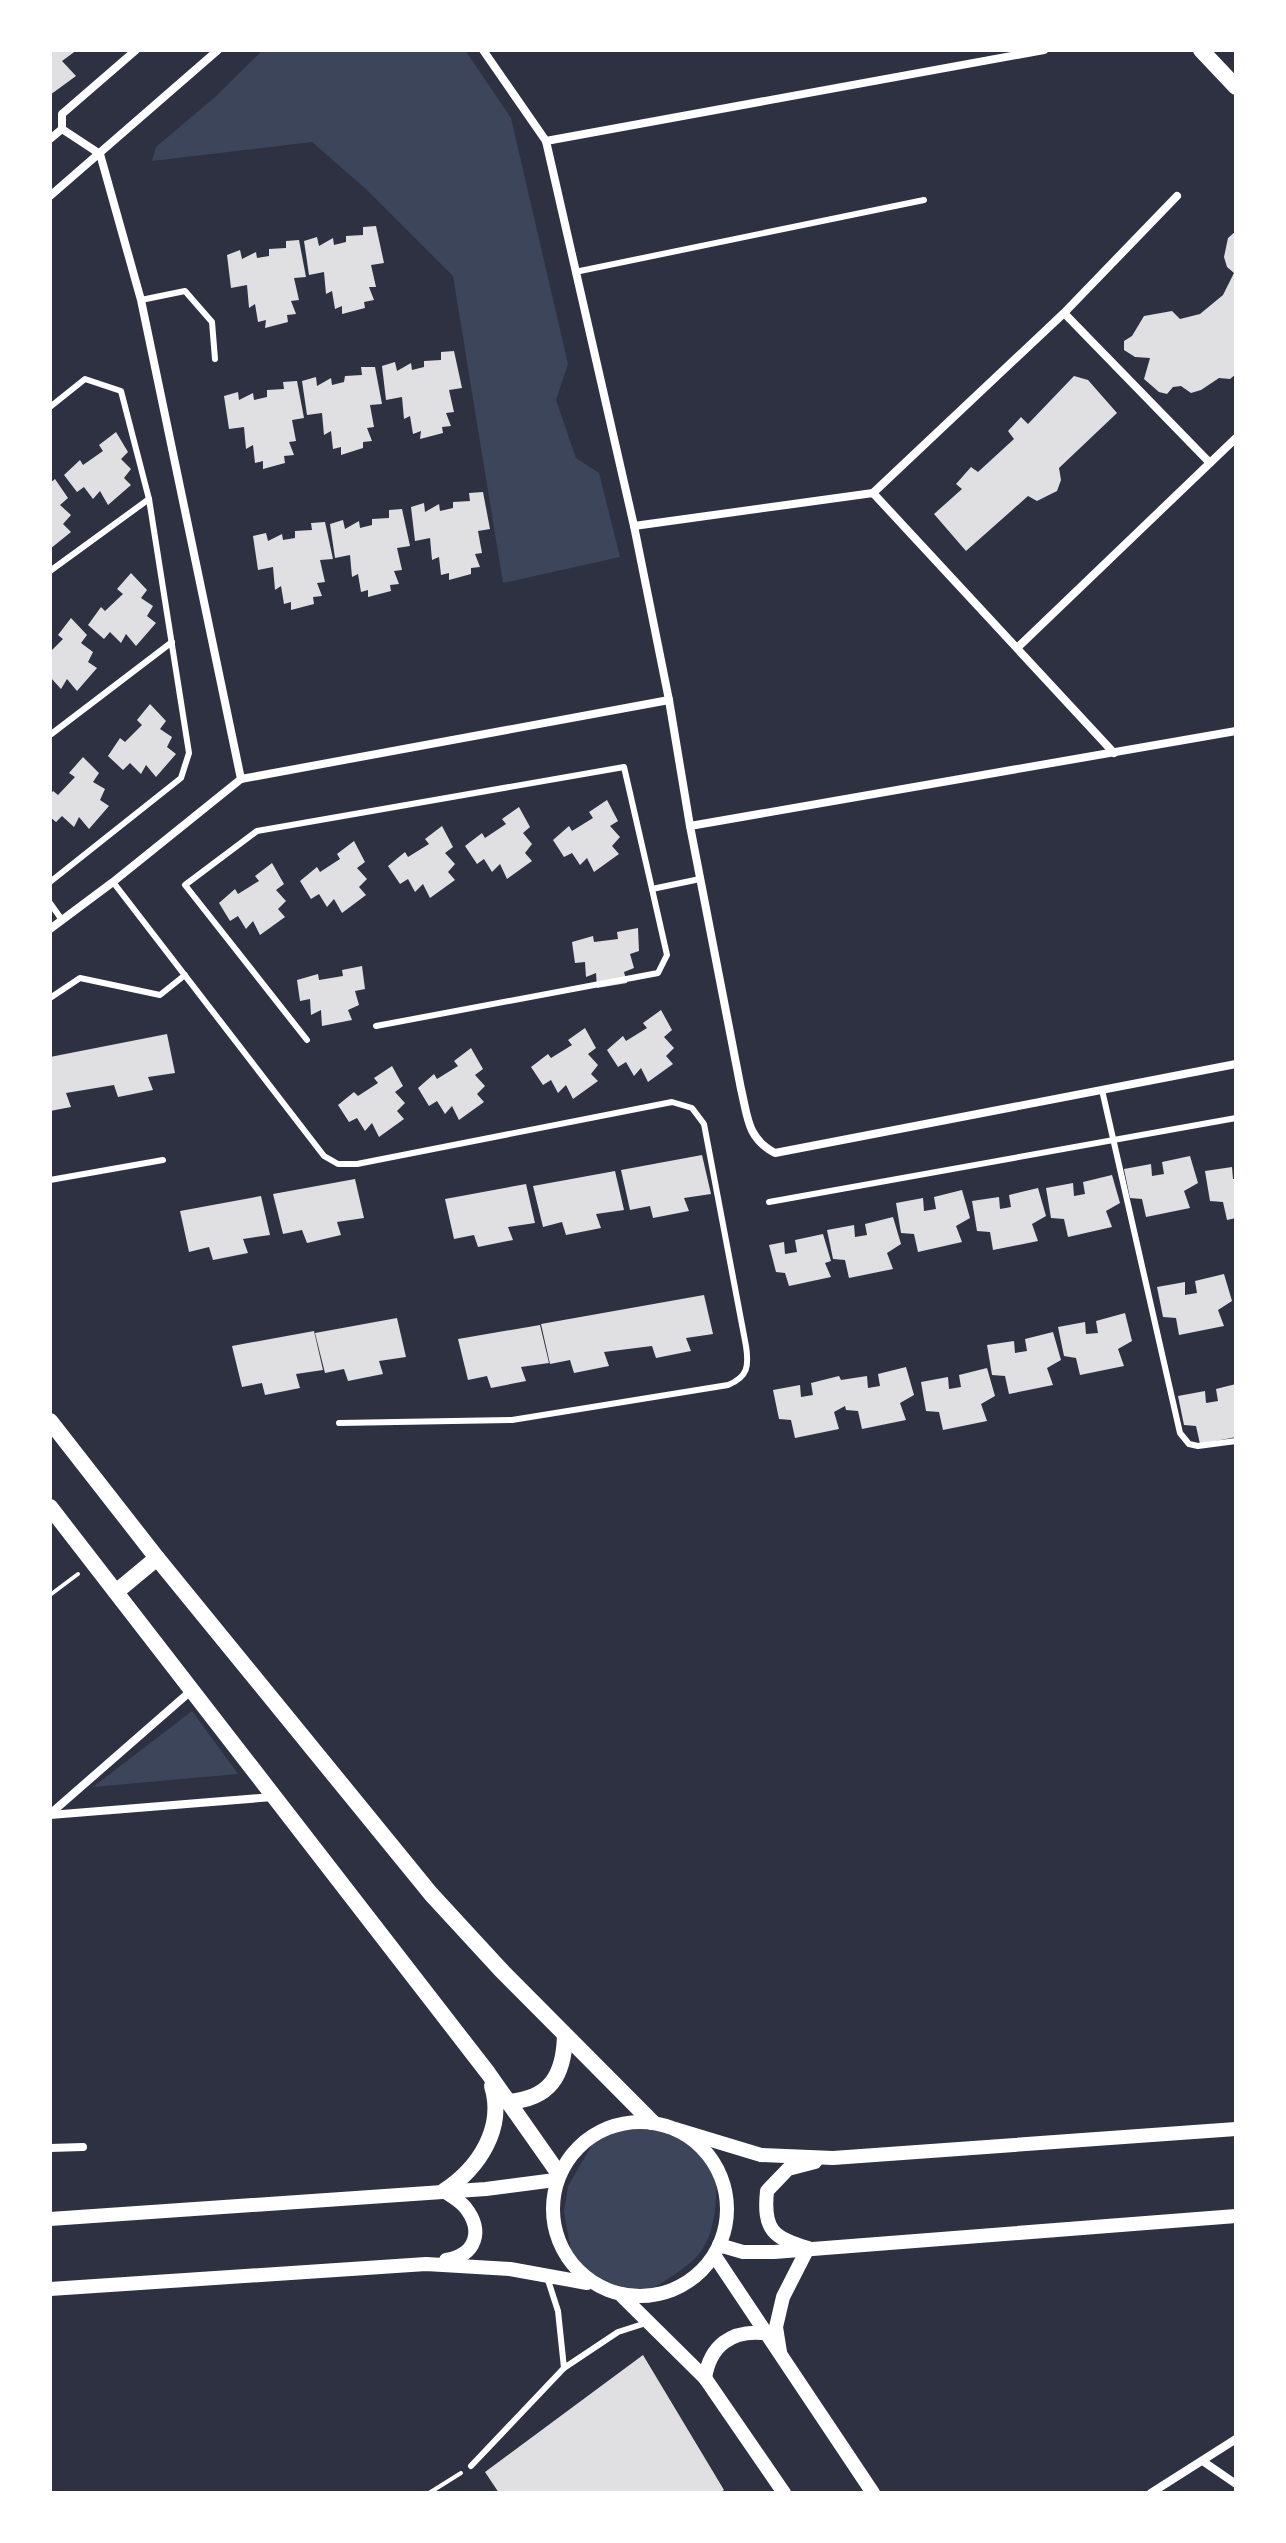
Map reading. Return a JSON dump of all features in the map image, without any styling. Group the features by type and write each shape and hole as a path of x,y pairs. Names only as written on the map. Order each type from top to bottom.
{"main road":[{"path":"1201,50 1236,87"},
{"path":"50,1421 157,1558 431,1894 652,2122"},
{"path":"50,1507 488,2073 557,2177"},
{"path":"116,1592 157,1558"},
{"path":"507,2102 528,2100 548,2088 562,2067 565,2035"},
{"path":"444,2191 475,2165 489,2141 497,2114 488,2073"}],"street":[{"path":"62,129 62,114 136,50"},
{"path":"50,196 218,50"},
{"path":"483,50 546,141 634,526 751,1132 760,1145 775,1153 1236,1064"},
{"path":"546,141 1044,50"},
{"path":"50,139 62,129"},
{"path":"62,129 100,154 141,300 241,779"},
{"path":"634,526 873,493 1064,313 1177,196"},
{"path":"1064,313 1210,463"},
{"path":"1017,648 1236,438"},
{"path":"873,493 1114,753"},
{"path":"50,929 241,779 669,700"},
{"path":"690,826 1236,731"},
{"path":"50,1814 192,1689"},
{"path":"50,1814 273,1797"},
{"path":"594,2285 574,2268 559,2245 552,2220 557,2177 578,2147 600,2131 625,2123 652,2122 761,2155 833,2158 1236,2129"},
{"path":"622,2296 660,2295 694,2278 716,2250 727,2222 727,2194 717,2167 699,2145 675,2129"},
{"path":"50,2148 83,2147"},
{"path":"808,2248 784,2241 771,2230 767,2219 767,2191 788,2169 833,2158"},
{"path":"50,2219 444,2191 557,2177"},
{"path":"50,2289 426,2264 464,2256 471,2248 475,2228 466,2209 444,2191"},
{"path":"716,2250 743,2252 808,2248 1236,2216"},
{"path":"780,2352 776,2327 783,2297 808,2248"},
{"path":"716,2250 763,2333 780,2352 873,2493"},
{"path":"426,2264 546,2273 594,2285 622,2296 705,2378 784,2493"},
{"path":"705,2378 707,2364 723,2341 749,2331 763,2333"},
{"path":"1151,2493 1236,2439"},
{"path":"1204,2462 1236,2484"}],"lane":[{"path":"575,272 924,200"},
{"path":"141,300 185,291 212,322 215,359"},
{"path":"50,407 85,379 121,391 149,499 189,753 181,778 50,882"},
{"path":"50,395 57,402"},
{"path":"50,571 149,499"},
{"path":"50,735 172,642"},
{"path":"307,1040 185,885 257,831 624,767 667,955 658,973 376,1026"},
{"path":"652,889 700,879"},
{"path":"113,882 324,1156 338,1164 357,1164 672,1102 692,1108 704,1124 746,1346 749,1365 744,1376 728,1385 512,1420 339,1423"},
{"path":"50,903 62,920"},
{"path":"50,998 80,978 160,995 185,975"},
{"path":"1102,1090 1180,1433 1189,1444 1198,1446 1236,1441"},
{"path":"769,1202 1236,1118"},
{"path":"50,1180 163,1160"},
{"path":"546,2273 558,2311 564,2368"},
{"path":"471,2466 564,2368 618,2332 649,2322"}],"path":[{"path":"50,1595 92,1563"},
{"path":"429,2493 471,2466"}],"shaded area":[{"path":"263,50 465,50 511,118 568,364 556,400 576,458 599,473 620,557 503,583 453,276 367,190 312,142 152,161 156,147 215,97"},
{"path":"192,1711 238,1774 93,1787"},
{"path":"652,2122 675,2129 717,2167 716,2192 711,2231 700,2253 643,2295 594,2285 574,2268 564,2212 568,2186 600,2131"}],"building":[{"path":"50,50 77,50 62,61 76,76 50,95"},
{"path":"376,226 384,263 371,265 376,287 369,287 374,300 364,302 365,308 342,314 342,306 335,309 332,291 326,294 324,272 309,275 304,241 317,237 319,246 333,238 334,245 346,242 346,236 363,235 363,227"},
{"path":"1236,231 1236,374 1230,379 1219,378 1191,393 1181,386 1173,387 1167,394 1159,392 1144,379 1150,358 1135,357 1124,350 1124,341 1132,336 1144,316 1172,311 1180,319 1200,314 1223,295 1234,273 1227,267 1224,257 1228,238"},
{"path":"299,240 306,277 294,278 299,300 291,301 296,314 287,315 288,322 265,328 266,320 258,322 255,304 249,308 247,285 231,288 227,255 240,250 242,259 256,252 257,258 269,256 269,249 286,248 286,241"},
{"path":"454,351 462,388 449,390 454,412 446,413 451,426 442,427 443,433 420,439 421,431 413,434 410,416 404,419 402,397 386,400 382,366 395,362 397,371 411,363 412,370 424,367 424,361 441,360 441,352"},
{"path":"361,367 375,367 382,404 370,405 374,427 367,428 372,441 363,442 363,448 341,455 341,447 333,449 331,431 324,435 322,413 307,415 302,381 316,377 317,386 331,378 332,385 344,382 345,376 362,375"},
{"path":"1074,376 1088,380 1117,413 1059,468 1061,480 1057,491 1037,501 1028,496 966,551 934,514 962,489 956,484 971,467 978,472 1014,439 1008,431 1021,417 1028,424"},
{"path":"297,381 304,418 292,420 296,441 289,442 294,455 284,456 285,463 263,469 263,461 255,463 253,445 246,449 244,427 229,429 224,396 238,392 239,400 253,393 254,400 267,397 267,390 284,389 283,382"},
{"path":"116,432 128,452 121,459 131,469 124,478 131,485 108,505 100,491 93,499 84,487 77,492 64,475 80,460 83,465 103,451 99,445"},
{"path":"55,479 68,498 60,505 71,515 63,524 71,532 50,549 50,483"},
{"path":"483,492 490,529 478,531 482,553 475,554 480,567 471,568 471,574 449,580 449,573 441,575 439,557 432,560 430,538 415,541 411,507 424,503 425,512 439,504 440,511 453,508 453,502 470,501 469,493"},
{"path":"402,509 410,546 397,548 402,570 394,571 399,584 390,585 391,591 368,597 368,590 361,592 358,574 352,577 350,555 335,558 330,524 343,520 345,529 359,521 360,528 372,525 372,519 389,518 389,510"},
{"path":"325,522 333,559 320,560 325,582 317,583 322,596 313,597 314,604 291,610 291,602 284,604 281,586 275,590 273,567 258,570 253,536 266,533 268,541 282,534 283,540 295,538 295,531 312,530 311,523"},
{"path":"131,573 147,590 141,598 153,606 147,616 156,623 136,646 126,634 121,643 110,632 104,639 88,625 101,607 105,611 123,594 117,589"},
{"path":"71,618 87,635 81,643 93,652 88,662 97,668 77,691 67,679 61,689 50,677 50,652 63,639 58,635"},
{"path":"150,704 166,721 160,729 172,737 167,747 176,754 156,777 146,765 141,774 130,763 123,770 108,756 120,738 125,742 142,725 137,720"},
{"path":"83,757 99,773 93,782 105,789 100,800 109,806 89,829 79,817 74,827 62,816 56,822 50,817 50,795 53,791 58,795 75,777 69,773"},
{"path":"607,800 618,821 610,826 620,837 612,846 619,854 594,872 587,858 580,865 572,853 564,857 553,840 569,826 572,831 593,818 589,812"},
{"path":"519,807 530,827 523,833 532,844 525,853 532,861 507,879 500,864 492,872 484,859 477,864 465,846 482,833 485,838 506,824 502,819"},
{"path":"442,826 453,847 445,853 455,864 448,872 455,880 430,898 423,884 415,892 408,879 400,884 388,866 405,852 408,857 429,844 425,839"},
{"path":"354,841 365,862 357,868 367,879 359,887 366,895 342,913 334,899 327,907 319,894 311,899 300,881 317,867 320,872 340,859 337,854"},
{"path":"272,863 284,884 276,890 286,901 278,909 285,917 260,935 253,921 246,929 238,916 230,921 219,903 235,889 238,894 259,881 255,876"},
{"path":"638,928 639,951 630,954 634,968 624,972 627,983 597,988 596,973 586,977 585,962 575,963 572,942 593,936 594,942 618,939 617,932"},
{"path":"362,966 365,989 355,991 359,1005 348,1010 352,1020 322,1026 321,1010 311,1015 310,999 300,1001 297,980 318,974 319,980 343,976 342,970"},
{"path":"661,1010 672,1030 664,1037 674,1048 666,1056 673,1064 648,1082 641,1068 634,1076 626,1062 618,1067 607,1050 623,1036 626,1041 647,1028 643,1023"},
{"path":"585,1028 596,1048 588,1054 598,1065 591,1074 598,1081 573,1099 566,1085 558,1093 551,1080 543,1085 531,1067 548,1054 551,1058 572,1045 568,1040"},
{"path":"167,1034 175,1073 148,1077 153,1090 118,1097 114,1085 66,1093 71,1107 50,1111 50,1057"},
{"path":"471,1048 483,1069 475,1075 485,1086 477,1094 484,1102 459,1120 452,1106 445,1114 437,1101 429,1106 418,1088 434,1074 437,1079 458,1066 454,1061"},
{"path":"392,1066 403,1086 395,1092 405,1103 397,1111 404,1119 379,1137 372,1123 365,1131 357,1118 349,1122 338,1105 354,1092 358,1096 378,1083 374,1078"},
{"path":"702,1155 711,1194 684,1198 689,1211 653,1218 650,1206 630,1210 621,1170"},
{"path":"1190,1156 1198,1183 1184,1191 1190,1208 1146,1217 1142,1199 1130,1198 1124,1169 1151,1164 1152,1176 1164,1174 1162,1162"},
{"path":"1232,1167 1233,1179 1236,1179 1236,1218 1227,1220 1223,1202 1210,1201 1205,1171"},
{"path":"615,1171 624,1210 596,1214 601,1228 566,1235 562,1222 543,1227 533,1186"},
{"path":"1112,1175 1120,1203 1106,1211 1112,1227 1068,1237 1064,1219 1051,1218 1046,1188 1073,1183 1074,1196 1085,1194 1083,1182"},
{"path":"355,1179 364,1218 337,1222 341,1235 307,1243 302,1230 283,1234 273,1194"},
{"path":"526,1184 535,1223 508,1227 513,1240 478,1247 474,1235 454,1239 445,1199"},
{"path":"1038,1188 1046,1216 1032,1224 1038,1241 993,1250 990,1232 977,1231 972,1201 999,1197 1000,1209 1011,1207 1009,1195"},
{"path":"962,1190 970,1218 956,1226 962,1242 918,1252 914,1234 901,1233 896,1203 923,1198 924,1211 936,1209 934,1197"},
{"path":"261,1196 270,1235 243,1239 248,1253 213,1260 209,1247 189,1252 180,1211"},
{"path":"893,1217 901,1244 887,1253 893,1269 849,1278 845,1260 833,1259 827,1230 854,1225 855,1237 867,1235 865,1224"},
{"path":"823,1234 831,1261 825,1263 831,1277 789,1286 785,1273 776,1272 769,1245 784,1242 785,1254 797,1252 795,1240"},
{"path":"1224,1274 1232,1301 1218,1310 1224,1326 1179,1335 1176,1318 1163,1317 1157,1287 1185,1282 1185,1295 1197,1293 1195,1281"},
{"path":"704,1295 713,1334 686,1338 691,1351 656,1358 652,1346 604,1352 609,1366 574,1373 570,1360 550,1364 541,1324"},
{"path":"1125,1313 1132,1341 1118,1349 1124,1366 1080,1375 1076,1358 1064,1356 1058,1327 1085,1322 1086,1334 1098,1333 1096,1321"},
{"path":"397,1318 406,1357 379,1361 383,1374 348,1381 344,1369 325,1373 315,1333"},
{"path":"540,1325 549,1363 521,1367 526,1381 491,1388 487,1376 468,1380 458,1339"},
{"path":"314,1331 323,1370 296,1374 300,1388 265,1395 262,1383 242,1387 232,1346"},
{"path":"1053,1332 1061,1360 1047,1368 1053,1385 1009,1394 1005,1376 992,1375 987,1345 1014,1341 1015,1353 1027,1351 1025,1339"},
{"path":"906,1367 914,1395 900,1403 906,1420 862,1429 858,1411 846,1410 845,1406 834,1412 839,1429 795,1438 791,1420 779,1419 773,1390 800,1385 801,1397 813,1395 811,1383 839,1376 841,1380 867,1376 868,1388 880,1386 878,1374"},
{"path":"987,1368 995,1396 981,1404 987,1421 943,1430 939,1412 926,1411 921,1382 948,1377 949,1389 961,1387 959,1375"},
{"path":"1236,1384 1236,1437 1200,1444 1196,1426 1184,1425 1178,1396 1205,1391 1206,1403 1218,1401 1216,1389"},
{"path":"643,2355 724,2490 719,2493 499,2493 485,2472"}]}
